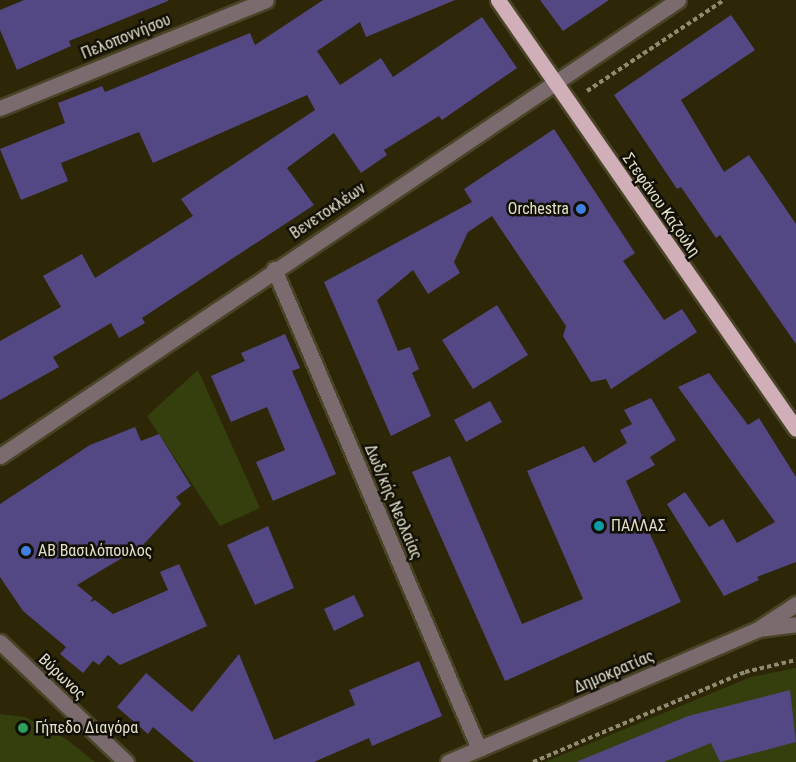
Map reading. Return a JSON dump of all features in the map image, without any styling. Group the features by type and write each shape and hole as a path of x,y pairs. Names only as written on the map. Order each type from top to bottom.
{"main road":[{"name":"Στεφάνου Καζούλη","path":"498,0 796,429"}],"street":[{"name":"Πελοποννήσου","path":"0,108 266,0"},
{"name":"Βενετοκλέων","path":"0,456 274,269 678,0"},
{"name":"Δωδ/κής Νεολαίας","path":"274,269 479,749"},
{"path":"758,629 796,604"},
{"name":"Δημοκρατίας","path":"448,762 758,629 796,624"},
{"name":"Βύρωνος","path":"0,642 126,762"}],"path":[{"path":"568,103 724,0"},
{"path":"533,762 745,672 796,660"}],"green space":[{"path":"198,370 260,508 220,526 147,416"},
{"path":"796,668 796,762 545,762 751,677"},
{"name":"Γήπεδο Διαγόρα","path":"0,714 25,717 66,739 95,762 0,762"}],"building":[{"path":"24,0 168,1 69,41 71,46 17,70 0,30 0,10"},
{"path":"323,0 455,0 366,37 360,22 317,51 340,85 381,58 393,77 482,17 517,68 442,120 439,116 384,150 387,155 361,173 334,133 287,168 314,205 142,318 145,323 119,338 111,323 53,357 59,367 0,400 0,341 61,307 43,276 82,254 95,278 193,216 181,199 315,110 307,95 153,163 139,132 61,163 68,181 21,200 0,149 65,123 58,103 102,86 105,92 250,33 255,45"},
{"path":"540,0 609,0 563,31"},
{"path":"731,15 755,50 681,100 724,172 749,155 796,224 796,344 720,235 716,238 681,187 677,189 614,95"},
{"path":"554,129 635,253 623,261 664,320 682,309 697,332 611,389 606,379 591,382 563,336 566,326 492,216 468,232 454,262 460,273 428,294 413,270 377,300 398,351 410,347 419,369 412,373 431,416 391,436 324,282 472,202 464,189"},
{"path":"497,305 528,355 473,389 442,340"},
{"path":"285,334 300,368 292,371 336,474 273,501 256,462 285,450 267,407 231,422 211,376 245,361 241,353"},
{"path":"709,373 748,425 759,418 796,477 796,562 757,577 759,580 724,596 667,504 685,492 709,527 723,519 737,543 775,522 678,387"},
{"path":"651,398 676,440 650,457 655,465 626,481 681,602 505,681 412,472 450,456 522,624 583,599 527,471 584,446 594,463 627,443 620,430 632,424 624,410"},
{"path":"490,401 502,422 466,442 454,420"},
{"path":"135,427 141,441 159,434 191,486 176,497 181,504 142,546 77,585 93,598 90,602 95,600 113,614 168,590 160,572 179,564 207,626 120,665 108,655 99,665 93,661 83,673 60,654 66,647 23,611 0,577 0,504 90,445"},
{"path":"268,526 294,588 255,605 227,545"},
{"path":"354,595 364,616 334,631 324,609"},
{"path":"239,654 274,740 355,705 349,690 419,661 442,716 372,746 369,738 314,762 194,762 153,727 148,734 117,707 146,673 192,712"},
{"path":"790,690 796,742 720,762 711,743 664,762 576,762 688,716"}],"place":[{"name":"Orchestra","path":"581,209"},
{"name":"ΠΑΛΛΑΣ","path":"599,526"},
{"name":"AB Βασιλόπουλος","path":"26,551"},
{"name":"Γήπεδο Διαγόρα","path":"23,728"}]}
